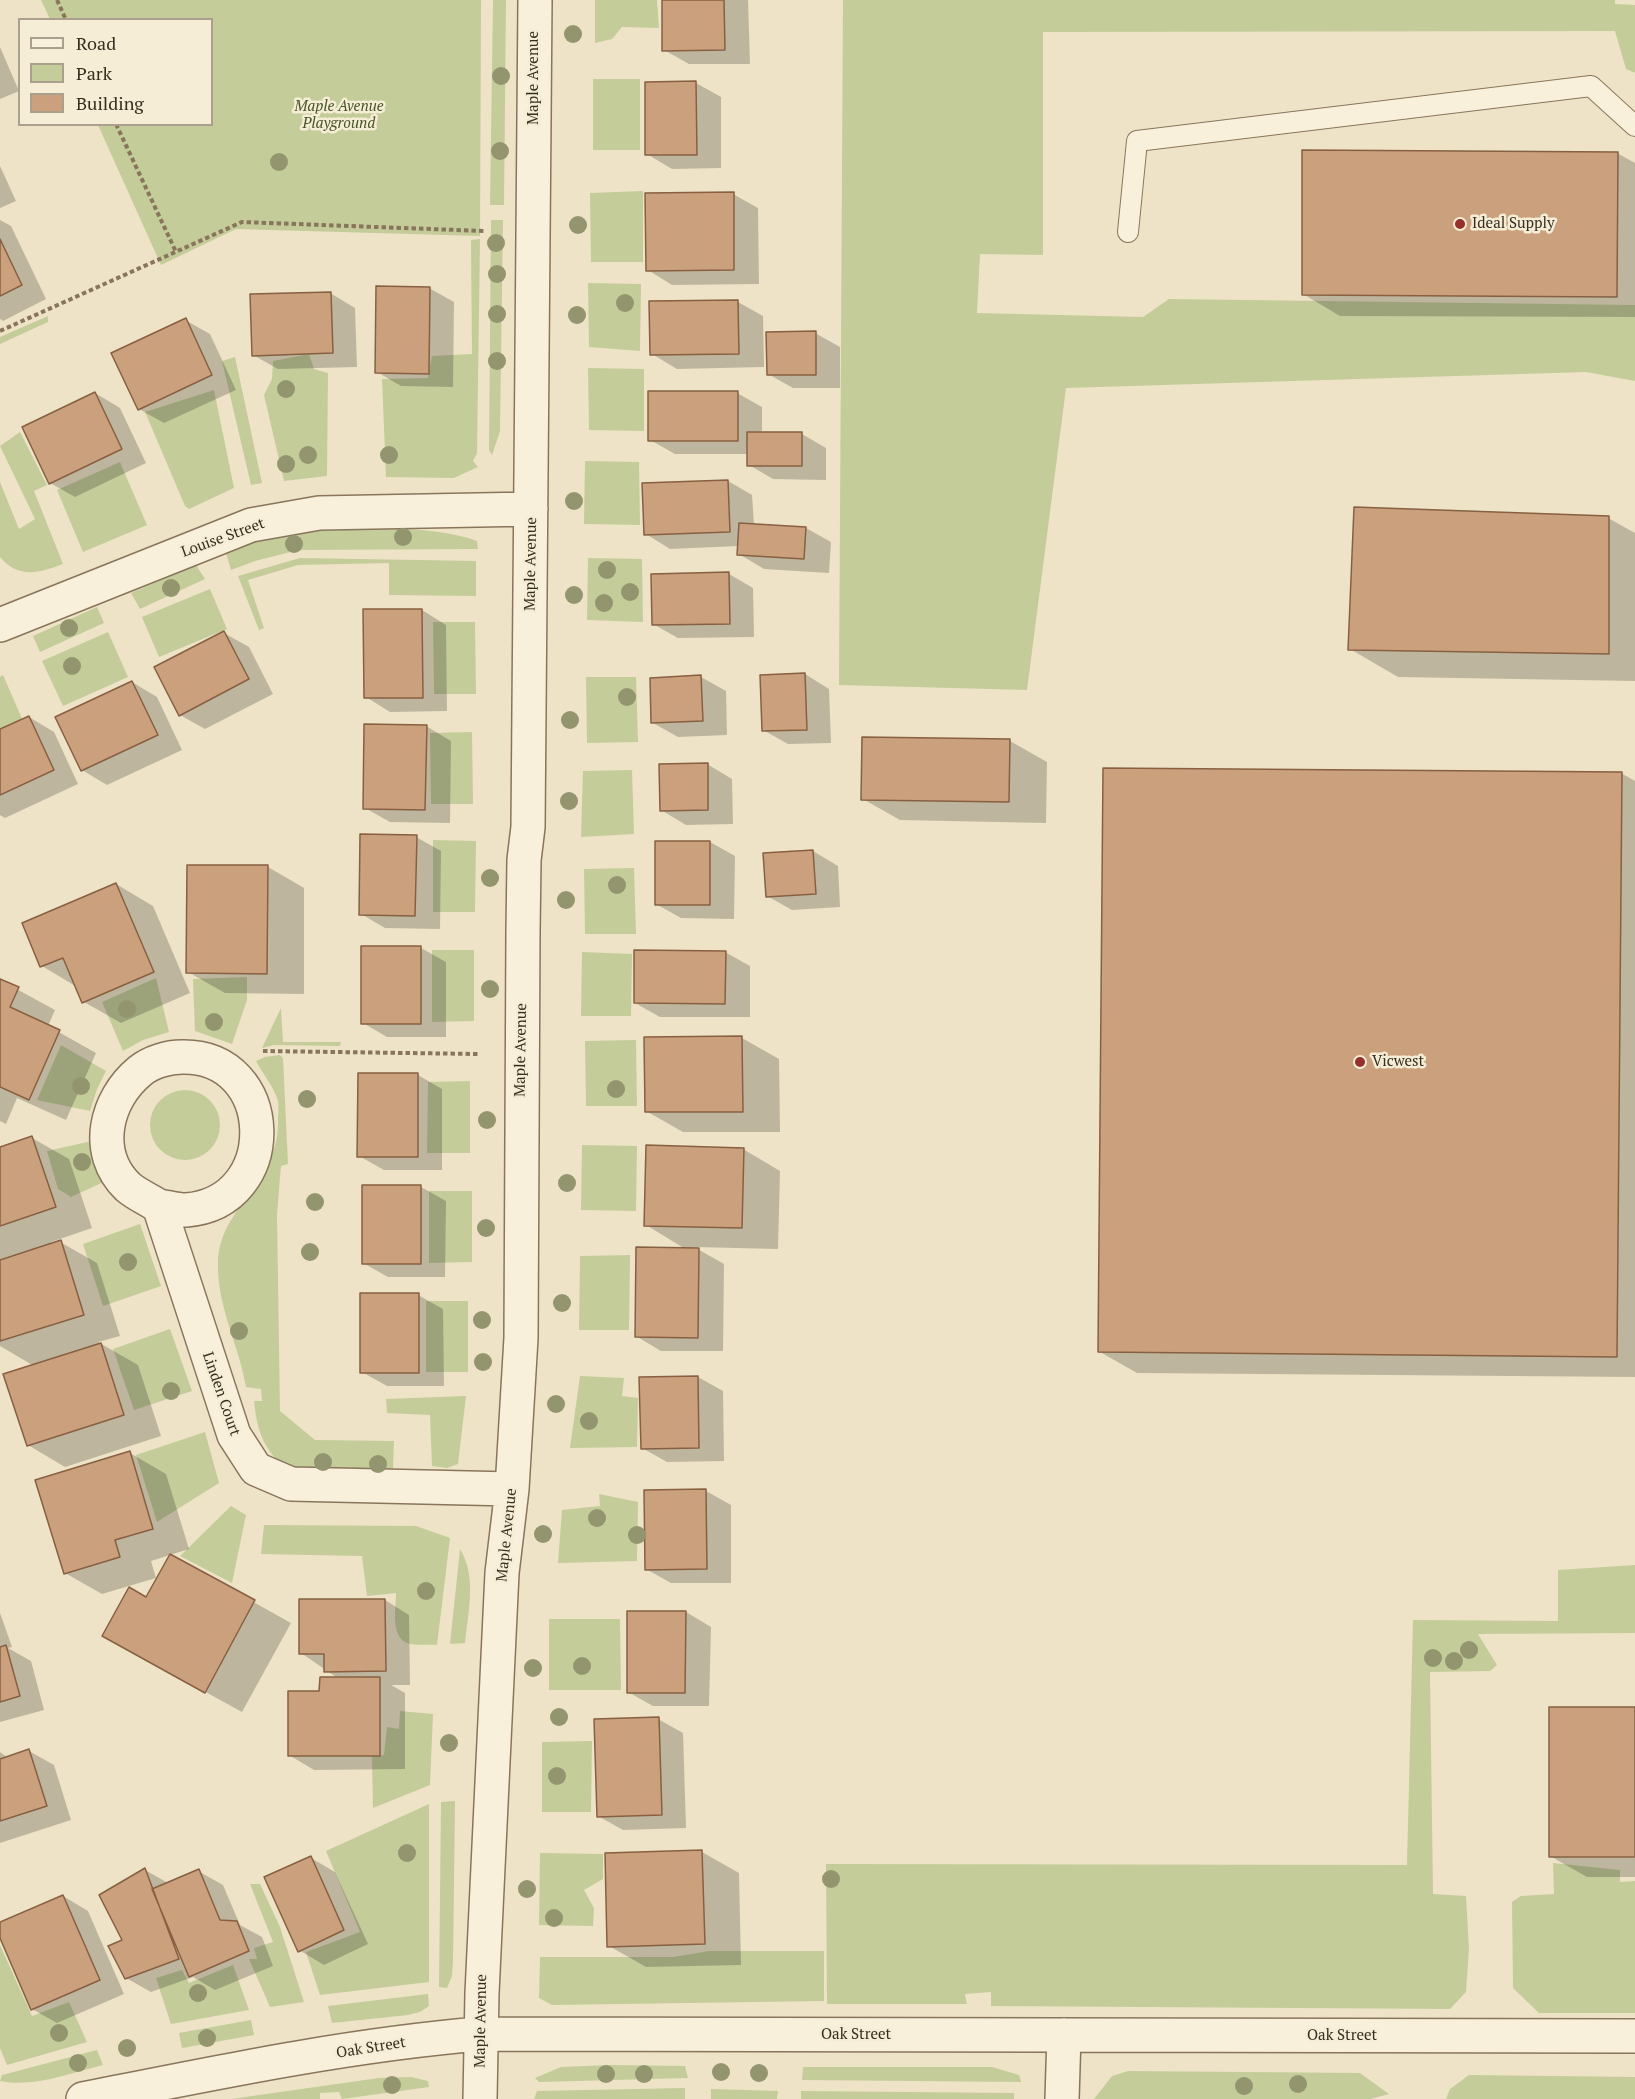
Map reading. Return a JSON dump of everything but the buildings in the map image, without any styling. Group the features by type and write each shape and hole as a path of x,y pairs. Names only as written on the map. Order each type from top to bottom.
{"street":[{"name":"Maple Avenue","path":"480,2099 480,2034 502,1573 512,1489 522,1286 523,931 524,860 528,827 535,0"},
{"name":"Louise Street","path":"0,625 251,525 319,513 531,509"},
{"path":"171,1057 193,1057 225,1067 244,1088 256,1112 259,1138 252,1164 237,1186 211,1204 185,1210 159,1206 128,1186 113,1164 106,1133 111,1107 124,1084 146,1066 171,1057"},
{"name":"Linden Court","path":"159,1206 234,1435 256,1469 291,1484 512,1489"},
{"name":"Oak Street","path":"83,2099 323,2056 435,2038 480,2034 1635,2036"},
{"path":"1062,2099 1064,2035"}],"lane":[{"path":"1128,232 1137,141 1591,86 1635,126"}],"path":[{"path":"57,0 65,18"},
{"path":"117,126 176,252"},
{"path":"0,331 242,222 484,231"},
{"path":"225,1067 261,1051 478,1054"}],"green space":[{"name":"Maple Avenue Playground","path":"41,0 481,0 480,236 236,229 161,265 98,126 213,126 213,18 50,18"},
{"path":"493,0 506,0 504,205 490,205"},
{"path":"595,0 657,0 659,28 622,27 612,39 595,43"},
{"path":"843,0 1615,0 1615,4 1635,5 1635,73 1626,69 1615,31 1043,32 1043,255 980,254 977,313 1143,317 1169,299 1635,305 1635,381 1586,372 1066,388 1027,690 839,685"},
{"path":"593,79 640,79 640,150 593,150"},
{"path":"643,191 643,262 591,262 590,193"},
{"path":"491,220 503,220 500,431 492,455 489,450"},
{"path":"480,239 477,453 473,461 478,467 454,478 386,477 382,379 428,378 432,356 472,354 471,240"},
{"path":"588,283 641,284 640,351 589,347"},
{"path":"48,316 48,322 0,344 0,337"},
{"path":"309,354 314,369 328,373 327,476 284,481 264,395 272,379 273,361"},
{"path":"235,357 262,483 251,485 222,361"},
{"path":"588,368 644,369 644,431 589,430"},
{"path":"214,390 234,488 189,509 185,506 145,412"},
{"path":"20,432 47,485 34,491 63,564 37,572 14,569 0,557 0,482 19,529 35,519 0,446"},
{"path":"585,461 639,462 640,525 584,524"},
{"path":"120,462 147,525 83,552 57,490"},
{"path":"395,529 437,532 477,541 478,549 298,550 231,570 226,553 263,538 311,531"},
{"path":"300,558 476,561 476,596 389,595 389,563 298,565 248,580 264,628 259,630 238,576"},
{"path":"588,558 642,559 643,622 587,620"},
{"path":"196,565 205,579 140,609 131,593"},
{"path":"210,589 227,629 159,657 142,617"},
{"path":"97,607 104,623 40,652 33,636"},
{"path":"433,622 475,622 476,694 434,694"},
{"path":"108,632 128,677 63,706 42,661"},
{"path":"3,675 23,721 0,731 0,677"},
{"path":"586,677 636,677 638,742 587,743"},
{"path":"472,732 473,804 431,804 430,733"},
{"path":"632,770 634,834 581,837 583,771"},
{"path":"433,840 476,841 475,912 433,912"},
{"path":"634,868 636,934 585,934 584,869"},
{"path":"432,950 474,950 474,1021 432,1022"},
{"path":"582,952 632,954 631,1016 581,1016"},
{"path":"247,977 247,1000 232,1044 195,1031 193,979"},
{"path":"156,978 169,1032 143,1040 123,1051 102,1002"},
{"path":"281,1008 283,1042 341,1042 340,1046 274,1045 262,1048"},
{"path":"636,1040 637,1106 586,1106 585,1041"},
{"path":"61,1045 106,1071 90,1111 37,1100"},
{"path":"280,1055 283,1058 288,1164 281,1166 277,1214 280,1411 315,1440 394,1441 393,1470 290,1470 281,1463 268,1449 260,1432 254,1401 262,1401 261,1389 246,1387 225,1310 218,1263 221,1243 228,1226 270,1161 276,1142 278,1101 256,1061"},
{"path":"470,1081 470,1153 427,1153 428,1082"},
{"path":"192,1090 205,1096 214,1105 218,1111 220,1125 218,1139 210,1150 199,1158 178,1160 160,1150 152,1139 150,1118 160,1100 171,1092"},
{"path":"92,1141 108,1180 71,1197 58,1189 47,1151"},
{"path":"582,1145 637,1146 636,1211 581,1210"},
{"path":"429,1191 472,1191 472,1262 429,1263"},
{"path":"140,1224 161,1286 103,1306 83,1244"},
{"path":"630,1255 629,1330 579,1330 580,1256"},
{"path":"426,1301 468,1301 468,1372 426,1372"},
{"path":"170,1329 192,1391 134,1410 113,1349"},
{"path":"580,1376 624,1378 622,1396 638,1398 637,1447 570,1448"},
{"path":"466,1396 458,1464 447,1468 432,1466 430,1415 387,1413 386,1399"},
{"path":"205,1432 219,1483 157,1522 136,1455"},
{"path":"599,1494 638,1502 637,1561 558,1563 562,1510 600,1506"},
{"path":"231,1506 246,1515 232,1583 180,1556"},
{"path":"264,1525 416,1526 450,1538 437,1645 410,1644 402,1639 398,1634 395,1621 396,1593 367,1596 362,1556 261,1554"},
{"path":"460,1549 470,1583 469,1607 465,1643 450,1644"},
{"path":"1635,1565 1635,1633 1478,1634 1497,1665 1490,1671 1430,1672 1433,1894 1466,1896 1469,1949 1466,1992 1450,2009 991,2006 991,1992 965,1994 967,2004 827,2004 826,1864 1407,1865 1413,1620 1558,1621 1558,1570"},
{"path":"549,1619 620,1619 621,1690 549,1690"},
{"path":"400,1711 433,1714 430,1785 373,1808 372,1757 384,1755 387,1727 399,1729"},
{"path":"592,1741 591,1812 542,1812 542,1742"},
{"path":"455,1801 453,1962 452,1976 447,1988 439,1987 441,1802"},
{"path":"429,1804 429,1982 320,1995 306,1952 360,1932 326,1851"},
{"path":"540,1853 603,1854 603,1879 584,1890 594,1908 593,1926 539,1925"},
{"path":"1553,1863 1620,1870 1620,1882 1635,1881 1635,2013 1539,2013 1513,1988 1512,1902 1521,1896 1554,1894"},
{"path":"250,1884 260,1884 280,1927 304,2002 270,2007 249,1959 257,1959 254,1948 273,1942"},
{"path":"0,1945 32,2016 69,2002 87,2042 7,2065 0,2048"},
{"path":"709,1951 824,1951 824,2001 552,2005 539,1998 540,1957 673,1957"},
{"path":"233,1965 249,2010 171,2024 156,1978 182,1970 189,1983"},
{"path":"428,1994 429,2006 420,2012 408,2015 332,2023 328,2006"},
{"path":"251,2020 254,2035 182,2048 179,2033"},
{"path":"97,2050 103,2065 39,2081 13,2083 0,2081 2,2075"},
{"path":"685,2066 688,2078 539,2082 535,2078 561,2067"},
{"path":"803,2067 992,2067 1019,2075 1021,2082 802,2080"},
{"path":"1128,2071 1360,2073 1389,2094 1371,2099 1094,2099 1112,2076"},
{"path":"1469,2075 1635,2077 1635,2099 1446,2099 1450,2089"},
{"path":"411,2077 428,2081 429,2087 342,2099 339,2092 320,2093 320,2099 231,2099 379,2078"},
{"path":"685,2088 685,2099 534,2099 537,2091"},
{"path":"711,2089 778,2091 777,2099 711,2099"},
{"path":"801,2091 1014,2093 1014,2099 801,2099"}],"place":[{"name":"Ideal Supply","path":"1460,224"},
{"name":"Vicwest","path":"1360,1062"}]}
